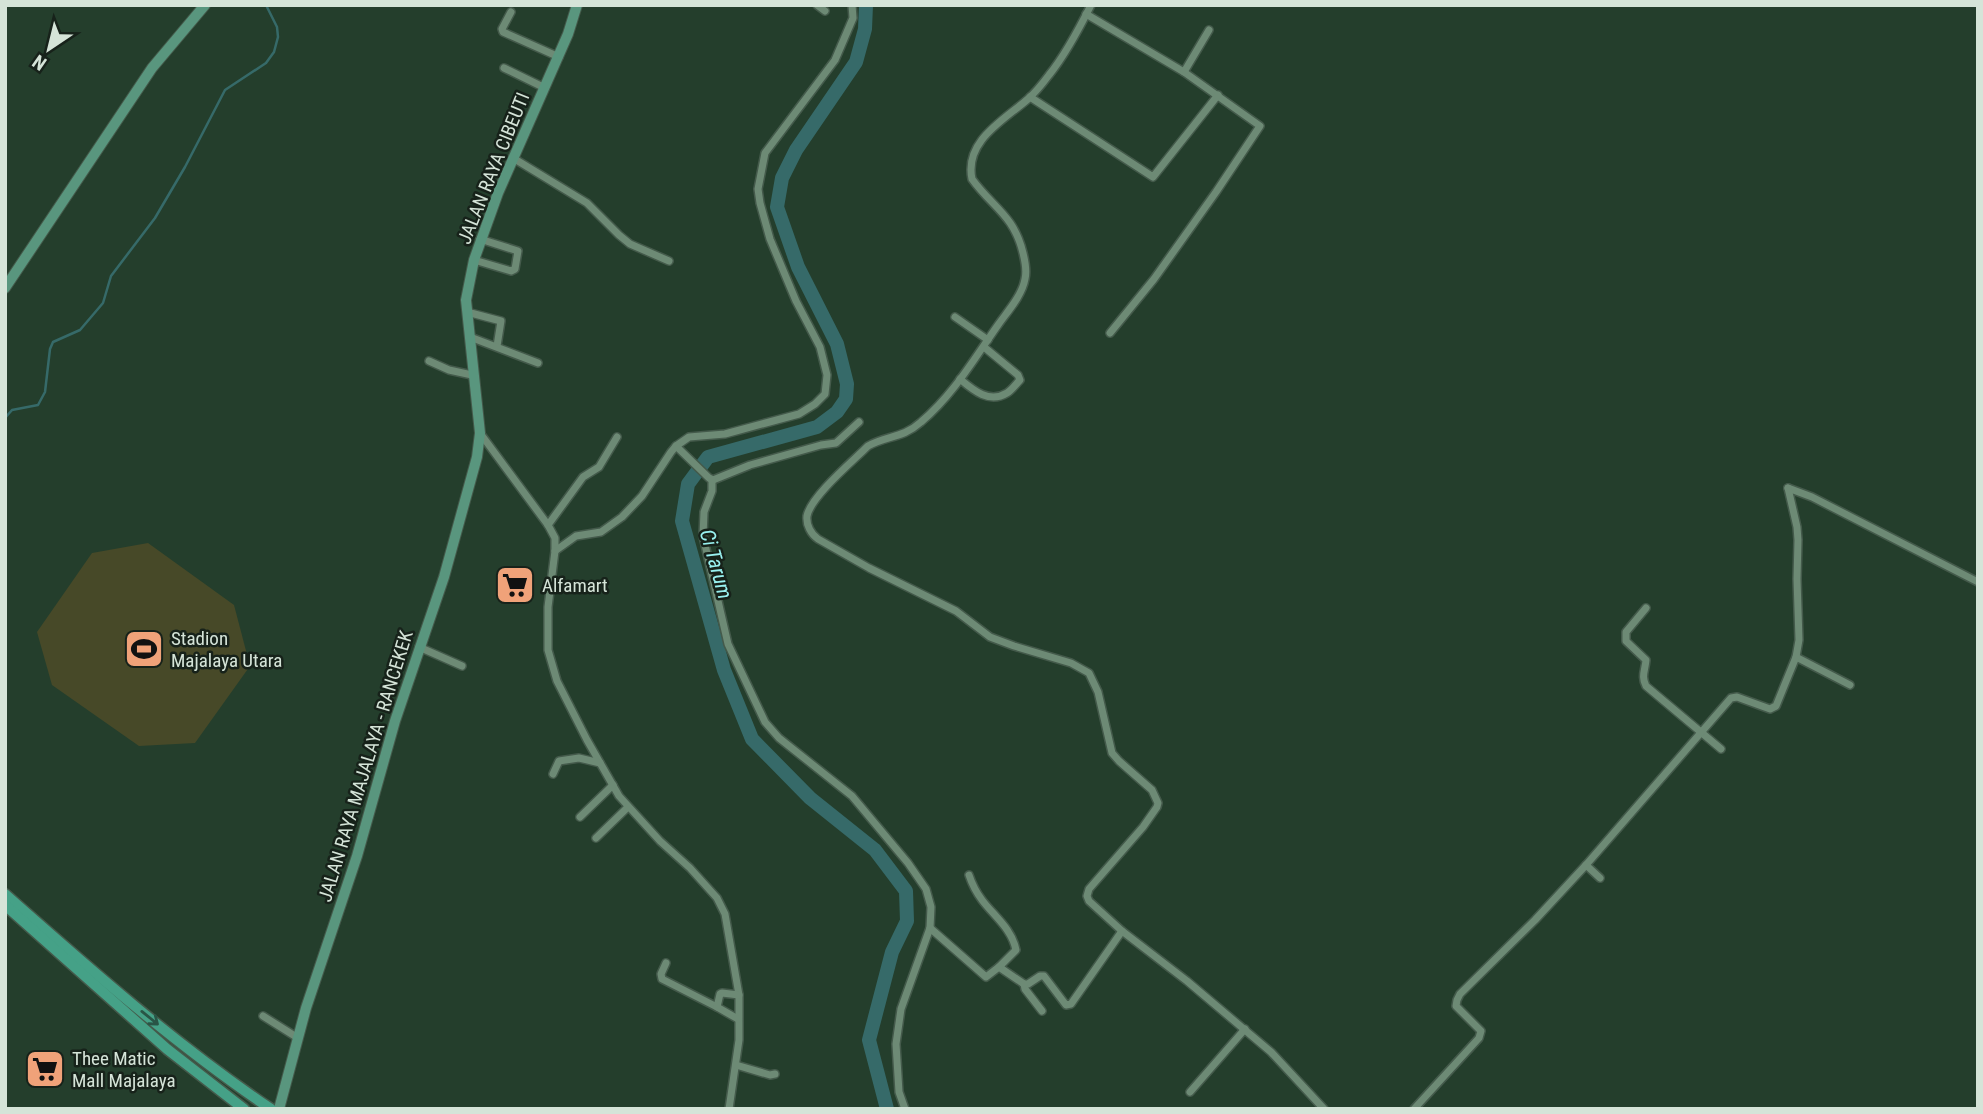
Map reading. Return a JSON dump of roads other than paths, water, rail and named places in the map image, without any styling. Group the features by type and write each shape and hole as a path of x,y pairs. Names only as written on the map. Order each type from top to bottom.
{"main road":[{"path":"5,288 152,68 205,5"},
{"name":"JALAN RAYA CIBEUTI","path":"480,433 466,300 474,260 513,158 559,57 577,5"},
{"name":"JALAN RAYA MAJALAYA - RANCEKEK","path":"279,1109 306,1007 356,856 395,721 444,577 472,479 480,433"},
{"path":"5,894 101,979 189,1051 271,1109"},
{"path":"5,905 167,1049 244,1109"}],"street":[{"path":"817,5 825,11"},
{"path":"555,551 576,536 601,532 622,517 642,496 671,452 689,437 725,434 799,414 825,394 827,375 820,347 796,301 770,239 758,189 765,153 835,60 853,18 852,5"},
{"path":"1091,5 1058,64 1030,97 985,135 975,151 970,172 975,183 1011,223 1023,250 1026,266 1023,288 944,399 921,423 906,433 868,446 811,505 807,521 812,534 818,539 869,568 956,611 990,637 1071,663 1089,673 1098,692 1112,753 1152,790 1158,803 1143,827 1088,891 1088,901 1271,1052 1324,1109"},
{"path":"511,12 503,32 559,57"},
{"path":"1086,14 1184,72 1260,128 1154,279 1110,333"},
{"path":"1184,72 1209,30"},
{"path":"504,68 545,88"},
{"path":"1030,97 1153,177 1217,95"},
{"path":"513,158 587,203 630,244 669,261"},
{"path":"474,260 511,271 515,269 518,251 480,239"},
{"path":"467,312 501,321 497,346"},
{"path":"955,317 986,343 1020,380 1006,394 990,397 978,394 960,379"},
{"path":"470,337 538,362"},
{"path":"429,361 449,370 472,375"},
{"path":"710,479 835,443 859,422"},
{"path":"480,433 555,538 548,607 548,650 557,681 600,763 628,807 660,841 691,868 717,898 727,920 739,995 736,1065 729,1109"},
{"path":"548,525 583,477 599,467 617,437"},
{"path":"678,448 710,479 712,491 704,512 703,536 728,644 765,722 779,738 852,796 908,863 926,889 931,907 930,928 901,1009 896,1044 899,1092 905,1109"},
{"path":"1414,1109 1479,1038 1481,1031 1456,1006 1460,993 1586,866 1734,697 1770,709 1776,706 1796,657 1799,640 1797,527 1788,488 1812,497 1978,582"},
{"path":"1646,608 1626,632 1625,637 1646,660 1642,677 1646,686 1721,749"},
{"path":"419,647 462,666"},
{"path":"1796,657 1850,685"},
{"path":"553,774 559,761 579,758 600,763"},
{"path":"580,817 613,785"},
{"path":"596,838 628,807"},
{"path":"1586,866 1600,878"},
{"path":"930,928 986,977 1016,950 1008,931 982,900 968,875"},
{"path":"1024,984 1044,976 1064,1003 1071,1004 1122,931"},
{"path":"666,963 661,974 662,979 738,1019"},
{"path":"999,967 1024,984 1042,1011"},
{"path":"717,1007 720,994 739,995"},
{"path":"263,1016 298,1038"},
{"path":"1190,1092 1245,1030"},
{"path":"736,1065 775,1074"}],"waterway":[{"path":"5,418 12,410 38,405 45,392 53,342 80,330 103,303 111,276 155,218 225,90 266,63 274,52 278,37 277,27 266,5"},
{"name":"Ci Tarum","path":"866,5 865,29 856,62 796,150 782,178 777,207 798,267 837,344 847,384 846,399 837,412 817,427 708,457 688,484 682,521 724,670 752,739 810,798 875,850 906,891 907,921 892,952 869,1040 887,1109"}],"place":[{"name":"Alfamart","path":"515,585"},
{"name":"Stadion Majalaya Utara","path":"144,649"},
{"name":"Thee Matic Mall Majalaya","path":"45,1069"}]}
